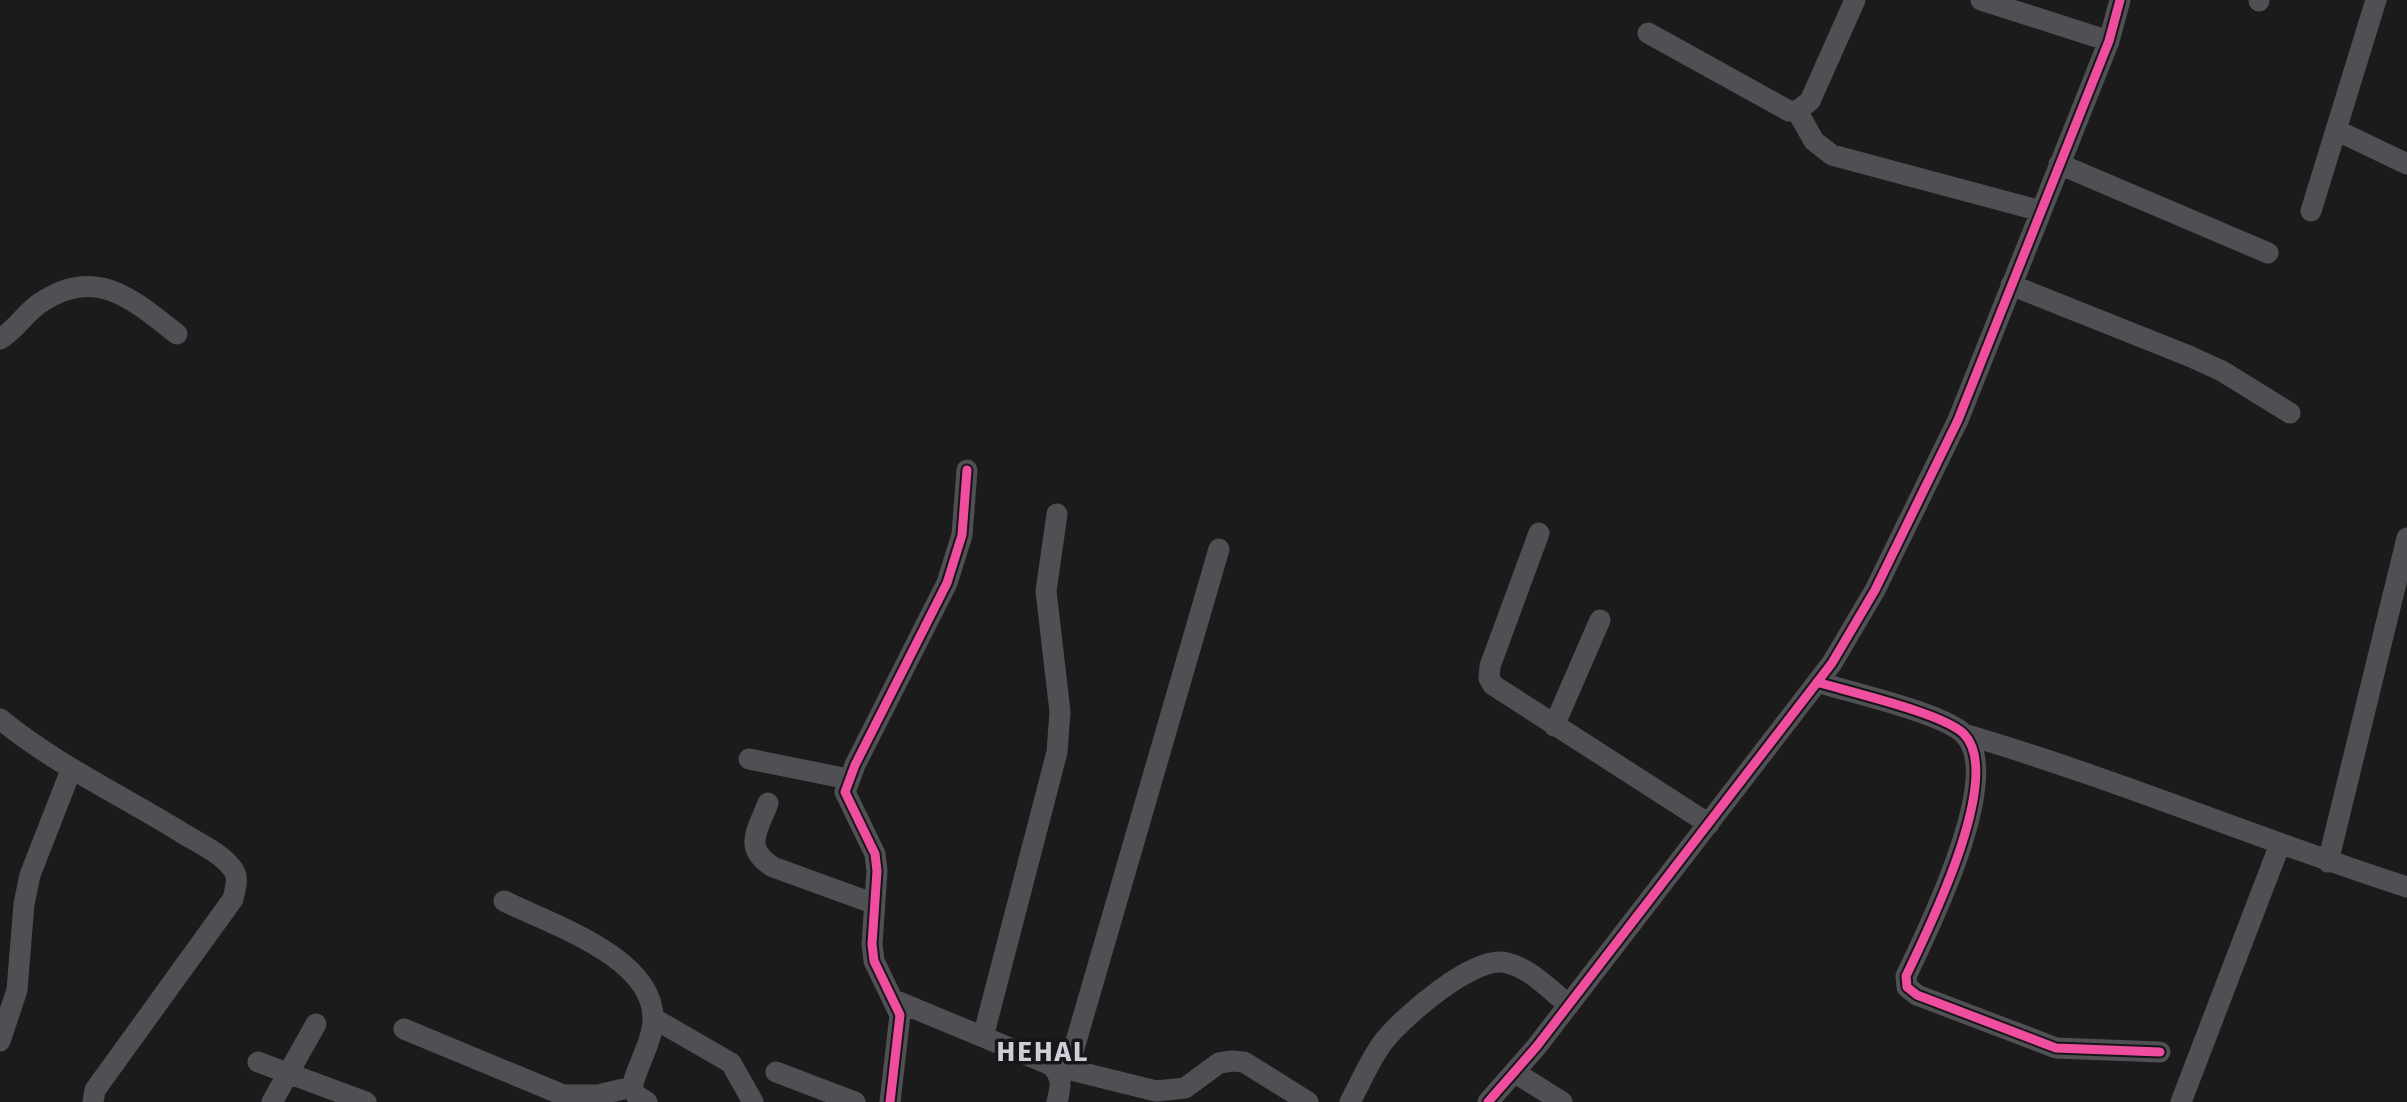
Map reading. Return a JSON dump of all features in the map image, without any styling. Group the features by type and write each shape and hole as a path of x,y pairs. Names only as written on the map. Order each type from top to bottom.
{"street":[{"path":"1648,33 1789,111 1797,111 1810,101 1855,0"},
{"path":"1981,0 2109,41"},
{"path":"1488,1102 1569,1005 1832,663 1875,590 1958,420 2109,41 2120,0"},
{"path":"2311,211 2376,0"},
{"path":"1797,111 1814,141 1832,155 2041,211"},
{"path":"2336,130 2407,164"},
{"path":"2059,164 2267,253"},
{"path":"0,338 38,304 58,292 82,285 116,291 133,300 177,334"},
{"path":"2011,285 2222,371 2290,413"},
{"path":"890,1102 900,1015 874,961 877,871 875,854 868,834 845,792 848,779 947,583 962,535 967,470"},
{"path":"983,1037 1059,740 1060,712 1046,591 1057,514"},
{"path":"1539,533 1490,666 1489,678 1502,693 1709,824"},
{"path":"2328,862 2407,538"},
{"path":"1057,1102 1062,1083 1060,1067 1219,550"},
{"path":"1554,726 1600,620"},
{"path":"1817,682 1945,722 1964,734 2053,760 2328,862 2407,887"},
{"path":"0,719 71,770 223,859 234,870 237,883 233,899 95,1090 93,1102"},
{"path":"1964,734 1974,752 1976,773 1970,817 1942,898 1906,976 1907,987 1917,995 2056,1048 2160,1052"},
{"path":"749,759 848,779"},
{"path":"0,1041 17,990 24,904 30,875 71,770"},
{"path":"768,803 754,842 754,851 760,859 875,904"},
{"path":"2181,1102 2280,844"},
{"path":"504,901 614,955 641,981 653,1018 632,1087 636,1095 647,1102"},
{"path":"1350,1102 1379,1050 1401,1024 1430,999 1490,961 1519,967 1569,1005"},
{"path":"894,1000 1060,1067 1156,1091 1185,1095 1219,1063 1244,1062 1308,1102"},
{"path":"653,1018 731,1063 752,1102"},
{"path":"272,1102 316,1024"},
{"path":"404,1029 563,1095 598,1095 632,1087"},
{"path":"258,1062 366,1102"},
{"path":"776,1072 855,1102"},
{"path":"1514,1072 1562,1102"}],"cycle path":[{"path":"1488,1102 1537,1046 1832,663 1875,590 1958,420 2109,41 2120,0"},
{"path":"890,1102 900,1015 874,961 872,944 877,871 875,854 845,792 855,765 947,583 962,535 967,470"},
{"path":"1817,682 1937,718 1964,734 1974,755 1975,783 1959,854 1906,976 1907,987 1917,995 2056,1048 2160,1052"}],"district":[{"name":"HEHAL","path":"1043,1051"}]}
